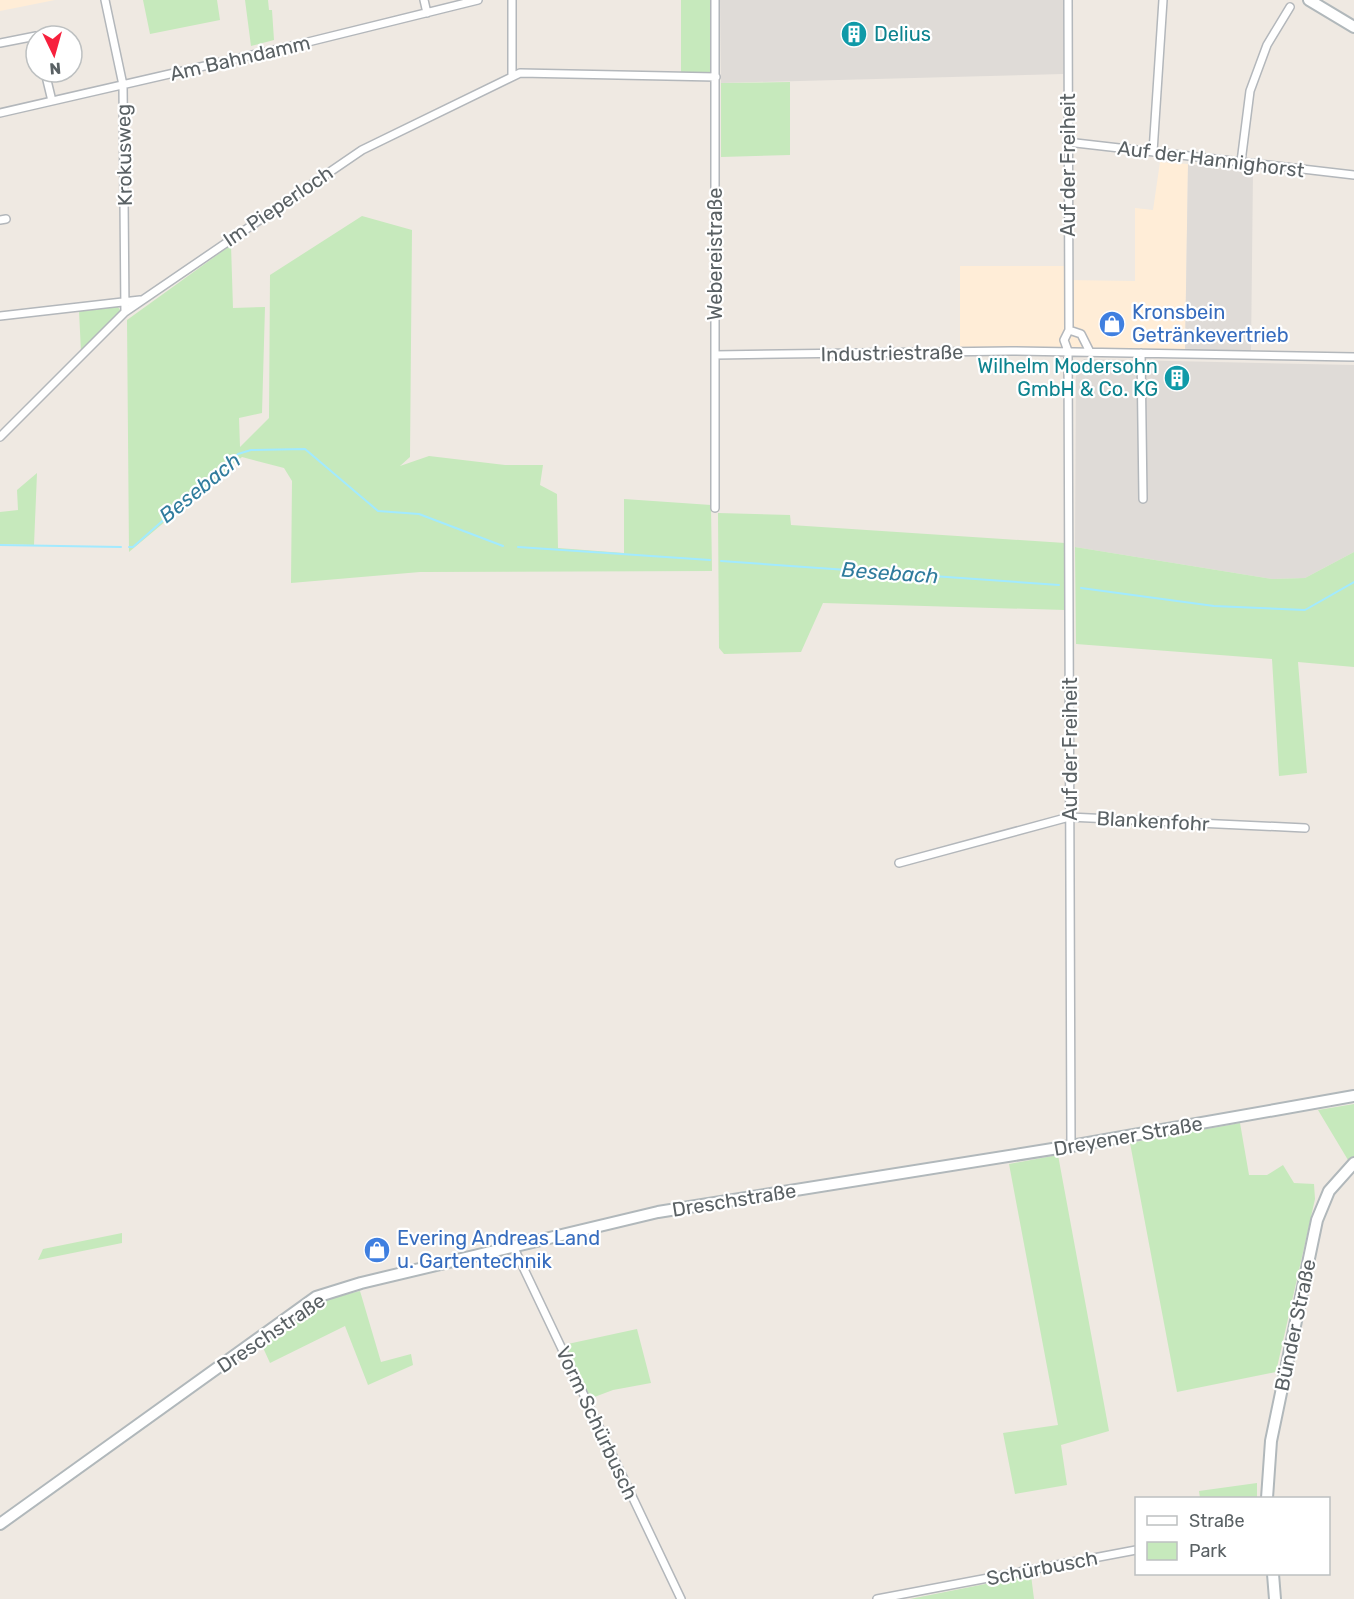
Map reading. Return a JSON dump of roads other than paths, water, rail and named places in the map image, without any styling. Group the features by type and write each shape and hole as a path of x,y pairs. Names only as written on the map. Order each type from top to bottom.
{"street":[{"name":"Krokusweg","path":"105,0 123,85 125,312"},
{"path":"424,0 427,13"},
{"name":"Am Bahndamm","path":"0,114 478,0"},
{"path":"512,0 512,75"},
{"name":"Webereistraße","path":"715,507 716,0"},
{"name":"Auf der Freiheit","path":"1068,0 1069,330"},
{"path":"1153,152 1163,0"},
{"path":"1309,0 1354,27"},
{"path":"1241,162 1250,91 1267,45 1290,7"},
{"path":"0,43 24,38"},
{"name":"Im Pieperloch","path":"0,437 125,312 141,299 351,156 512,75 716,77"},
{"path":"48,84 52,101"},
{"name":"Auf der Hannighorst","path":"1067,141 1354,175"},
{"path":"0,316 141,299"},
{"path":"1068,351 1064,340 1069,330 1081,334 1090,352"},
{"name":"Auf der Freiheit","path":"1068,351 1071,1146"},
{"name":"Industriestraße","path":"715,355 1068,351 1354,357"},
{"path":"1141,353 1143,499"},
{"name":"Blankenfohr","path":"899,863 1070,817 1305,828"},
{"name":"Dreyener Straße","path":"902,1174 1354,1096"},
{"name":"Bünder Straße","path":"1267,1497 1271,1441 1317,1220 1335,1181 1354,1163"},
{"name":"Dreschstraße","path":"0,1524 316,1297 361,1283 658,1212 902,1174"},
{"name":"Vorm Schürbusch","path":"513,1246 681,1599"},
{"name":"Schürbusch","path":"877,1599 1135,1550"},
{"path":"1273,1575 1275,1599"}],"waterway":[{"name":"Besebach","path":"129,547 133,547 238,454 251,450 305,449 378,511 419,514 503,546"},
{"name":"Besebach","path":"0,545 121,547"},
{"name":"Besebach","path":"518,547 710,560"},
{"name":"Besebach","path":"721,561 1059,585"},
{"name":"Besebach","path":"1081,588 1214,606 1305,610 1354,582"}],"place":[{"name":"Delius","path":"854,34"},
{"name":"Kronsbein Getränkevertrieb","path":"1112,324"},
{"name":"Wilhelm Modersohn GmbH & Co. KG","path":"1177,378"},
{"name":"Evering Andreas Land u. Gartentechnik","path":"377,1250"}]}
